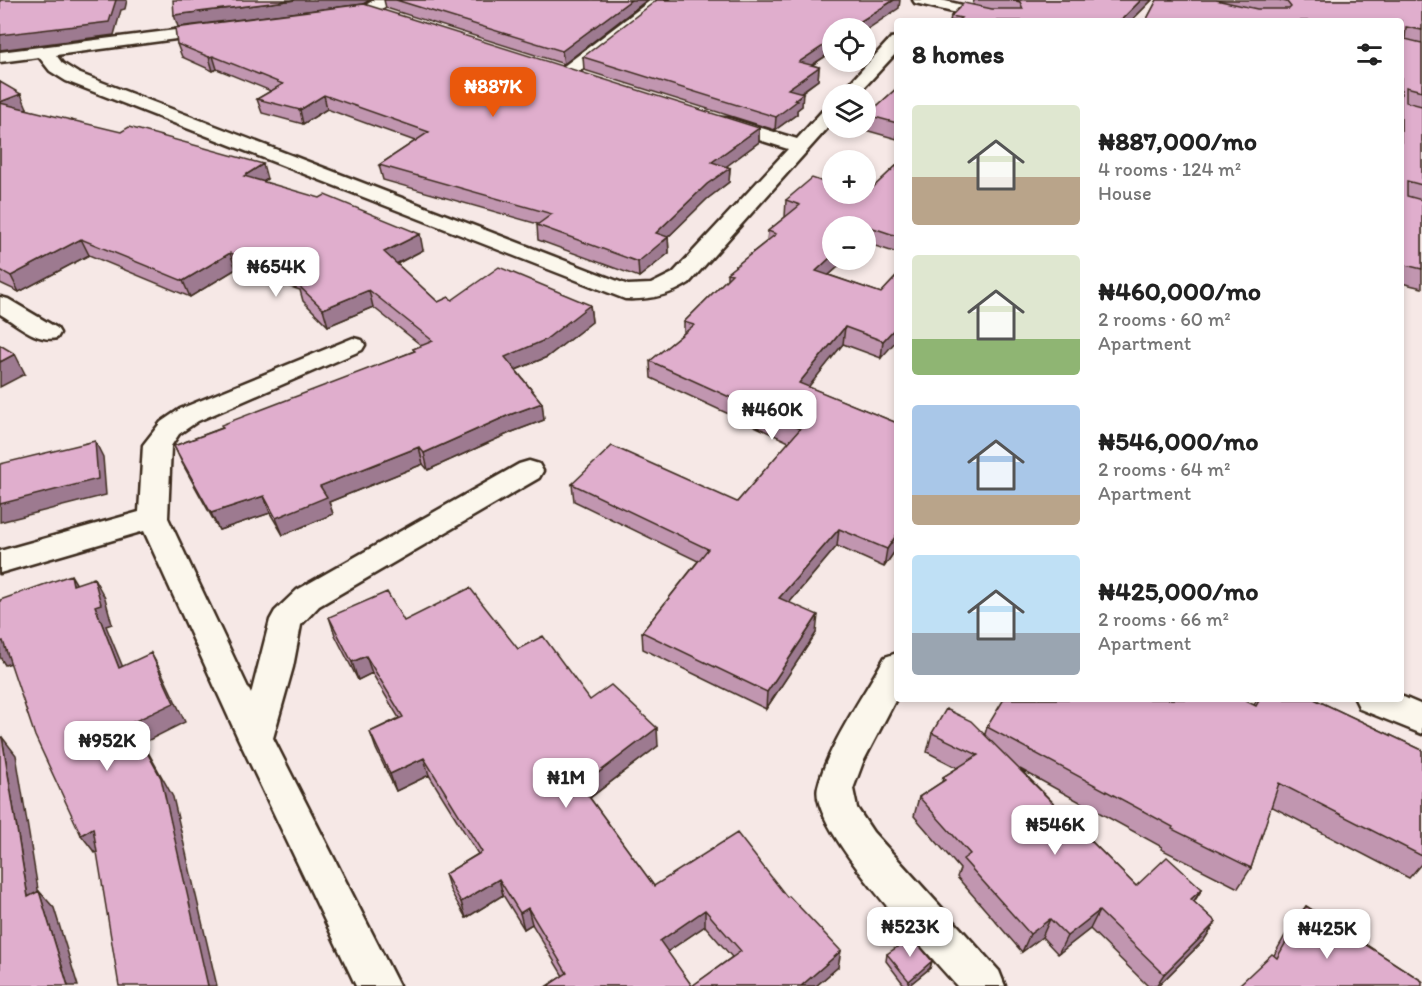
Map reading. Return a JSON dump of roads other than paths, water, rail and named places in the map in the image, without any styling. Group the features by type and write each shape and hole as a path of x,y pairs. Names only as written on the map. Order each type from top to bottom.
{"street":[{"path":"588,80 560,71 661,0"},
{"path":"927,4 996,18"},
{"path":"320,17 388,8"},
{"path":"0,57 233,28"},
{"path":"858,84 894,45"},
{"path":"44,52 56,67 72,77 625,292 644,294 666,288 681,278 822,123"},
{"path":"700,115 801,147"},
{"path":"0,304 48,333"},
{"path":"353,345 189,415 170,428 157,445 154,461 153,518 255,738 378,986"},
{"path":"255,738 276,667 286,620 308,598 529,471"},
{"path":"0,562 153,518"},
{"path":"894,671 846,759 835,789 840,814 860,844 984,986"},
{"path":"1379,702 1422,720"}]}
